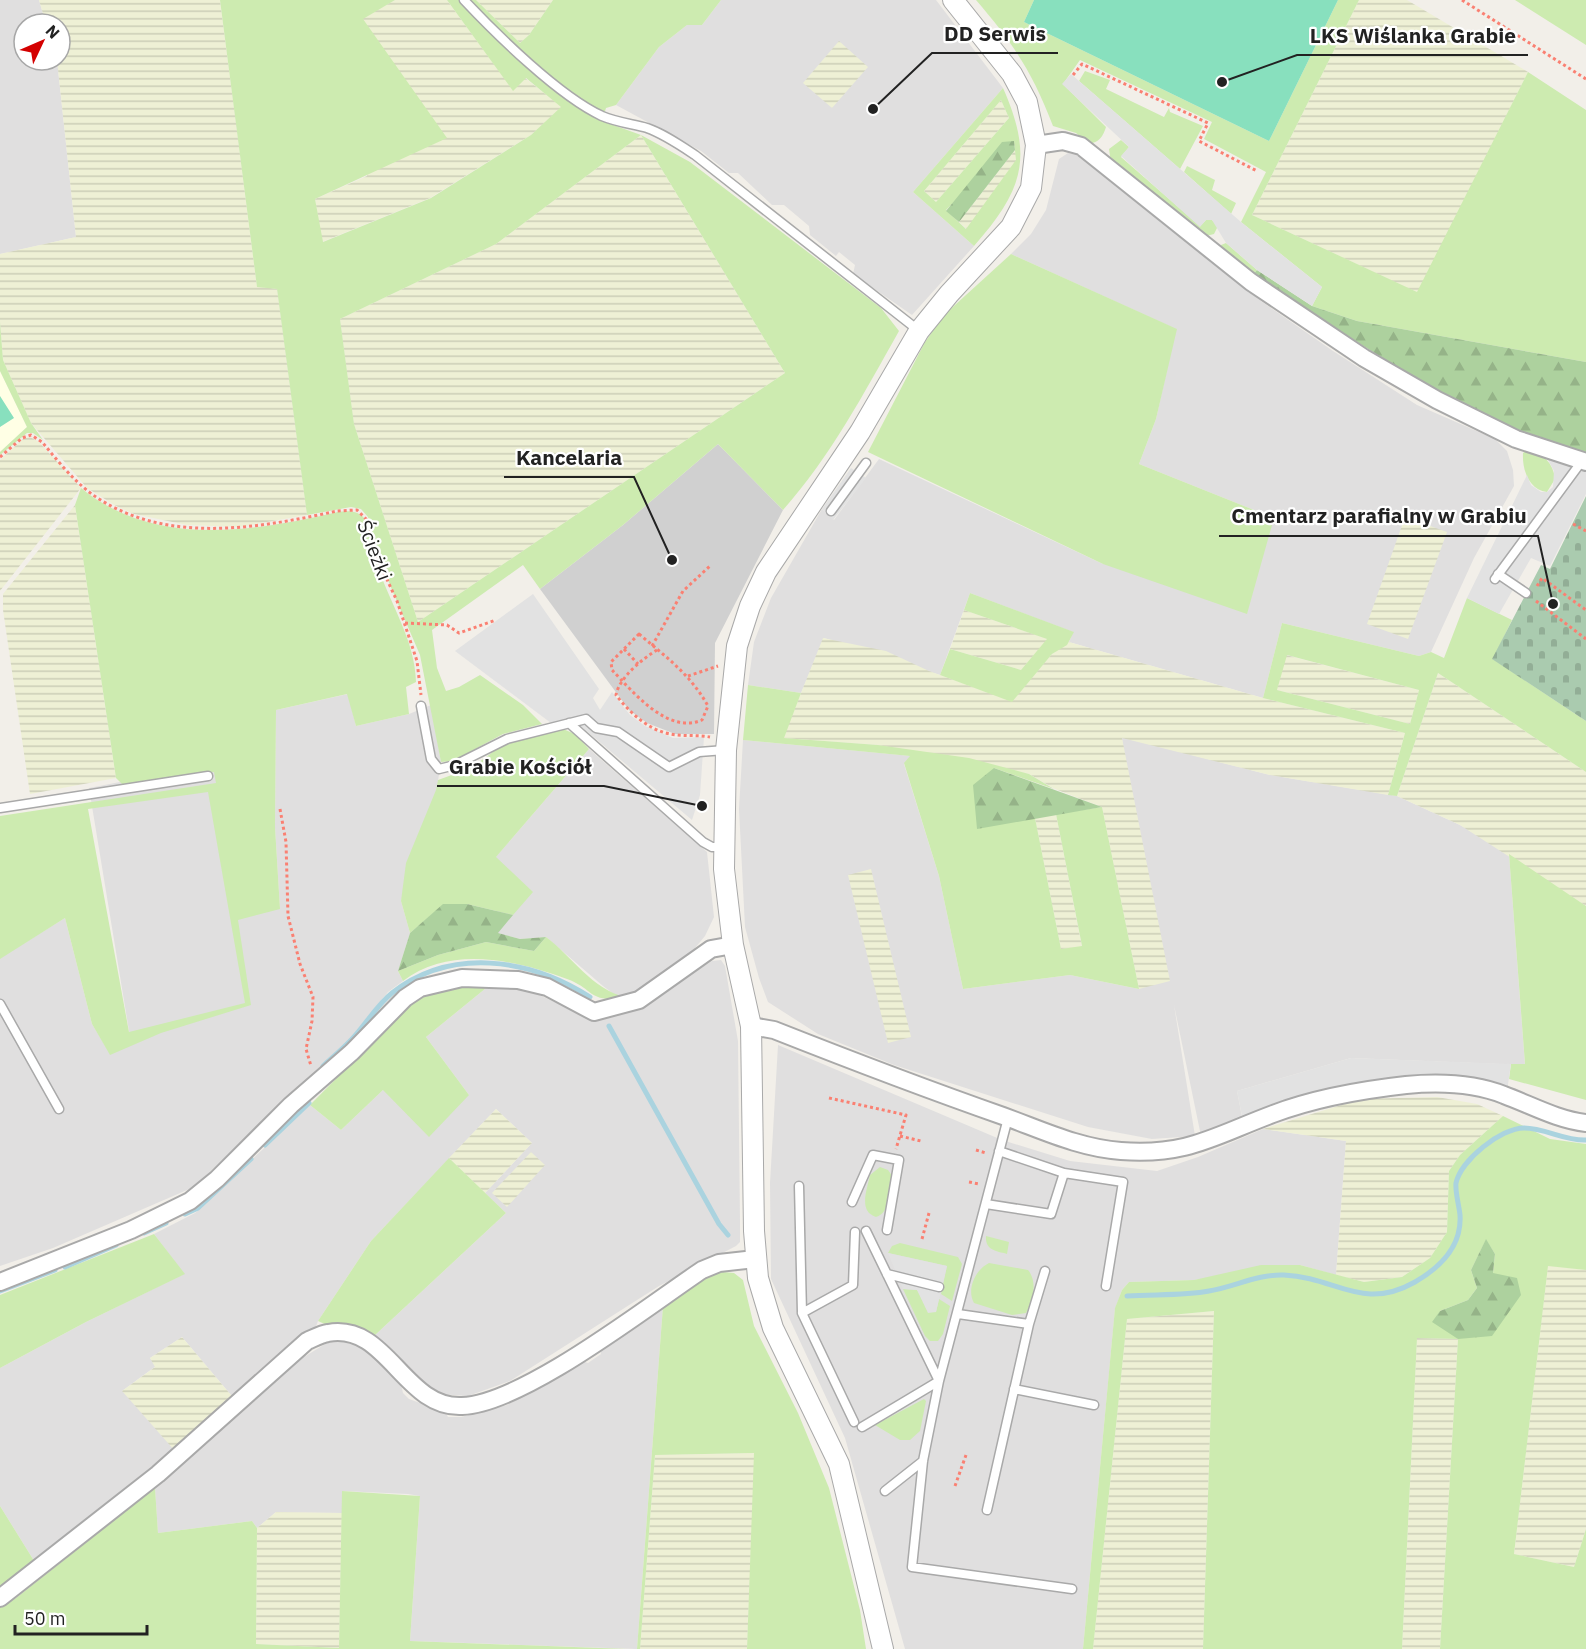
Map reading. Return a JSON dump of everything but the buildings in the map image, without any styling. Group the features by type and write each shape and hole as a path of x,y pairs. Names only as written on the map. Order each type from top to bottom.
{"street":[{"path":"883,1649 839,1464 773,1328 761,1292 755,1259 751,1026 733,945 723,847 721,744 733,668 743,625 756,591 785,541 860,432 920,331 949,294 1017,219 1031,188 1036,145 1031,117 1016,81 953,0"},
{"path":"1036,145 1063,141 1081,146 1269,296 1364,358 1429,396 1516,439 1584,461"},
{"path":"0,1282 66,1257 183,1205 217,1179 316,1082 352,1052 405,998 429,985 462,978 519,980 547,987 594,1012 639,1000 711,949 733,945"},
{"path":"751,1026 774,1030 920,1087 1071,1142 1099,1149 1164,1151 1199,1145 1274,1113 1318,1100 1376,1089 1434,1083 1468,1086 1503,1094 1545,1112 1586,1123"},
{"path":"0,1598 158,1474 307,1341 328,1333 350,1333 382,1352 416,1390 436,1402 462,1406 494,1398 524,1386 702,1270 719,1263 755,1259"}],"lane":[{"path":"464,0 499,36 576,99 602,116 647,128 695,155 920,331"},
{"path":"1528,595 1496,577 1584,461"},
{"path":"831,511 866,463"},
{"path":"421,706 431,759 440,769 455,765 507,738 586,719 596,728 618,732 669,767 721,744"},
{"path":"569,723 703,843 712,847 723,847"},
{"path":"0,808 208,776"},
{"path":"0,1004 59,1109"},
{"path":"1008,1118 939,1382 923,1461 912,1567 1072,1589"},
{"path":"999,1151 1064,1173 1123,1182 1106,1286"},
{"path":"852,1202 873,1155 899,1160 887,1230"},
{"path":"986,1204 1051,1214 1064,1173"},
{"path":"799,1186 802,1313 858,1424 939,1382"},
{"path":"802,1313 853,1285 855,1232"},
{"path":"867,1232 939,1382"},
{"path":"987,1510 1029,1324 1045,1271"},
{"path":"887,1274 939,1287"},
{"path":"958,1314 1029,1324"},
{"path":"1014,1389 1094,1405"},
{"path":"885,1491 923,1461"}],"path":[{"path":"1462,0 1586,79"},
{"path":"1072,75 1082,63 1208,123 1199,141 1257,171"},
{"name":"Ścieżki","path":"0,457 22,438 32,435 42,442 81,485 102,501 137,517 183,526 240,529 337,511 357,510 369,522 381,569 405,623 417,661 421,706"},
{"path":"1573,524 1586,531"},
{"path":"652,645 682,591 710,566"},
{"path":"1536,588 1542,578 1586,610"},
{"path":"1528,595 1586,639"},
{"path":"405,623 447,625 459,633 496,620"},
{"path":"639,634 688,676 708,706 702,720 695,723 674,720 654,711 612,670 611,662 624,649 639,634"},
{"path":"624,649 638,664"},
{"path":"657,650 638,664 622,681 616,688 616,695 630,713 646,725 674,735 721,744"},
{"path":"688,676 722,665"},
{"path":"280,809 286,842 288,916 300,964 313,997 312,1021 306,1049 316,1082"},
{"path":"829,1098 906,1115 893,1159"},
{"path":"900,1136 921,1142"},
{"path":"922,1239 929,1213"},
{"path":"955,1486 966,1455"}],"shaded area":[{"path":"0,0 39,0 42,12 12,12 12,72 58,72 76,237 0,254"},
{"path":"39,0 220,0 257,286 277,289 307,515 239,527 187,525 134,514 87,488 31,423 3,360 0,322 0,254 76,237 58,72 72,72 72,12 42,12"},
{"path":"395,0 447,0 513,90 525,78 562,107 531,135 430,198 322,242 315,199 367,176 363,18"},
{"path":"476,0 553,0 529,35 520,43"},
{"path":"721,0 936,0 1003,88 913,192 974,246 912,315 853,274 855,265 839,252 836,256 810,235 809,226 784,205 772,205 738,173 729,173 701,151 616,105 659,47 687,25 702,25"},
{"path":"1359,0 1407,0 1528,72 1418,293 1252,215"},
{"path":"839,41 868,67 832,108 803,83"},
{"path":"1071,74 1241,222 1322,287 1312,306 1257,270 1226,243 1212,220 1206,220 1200,227 1121,156 1129,147 1062,84"},
{"path":"1001,100 1009,118 936,202 924,191"},
{"path":"641,135 785,373 418,622 354,424 340,319 496,244"},
{"path":"1015,150 1017,160 967,229 959,222"},
{"path":"1068,153 1080,156 1261,301 1333,351 1417,405 1495,439 1507,451 1513,470 1514,486 1474,558 1431,652 1419,656 1282,623 1263,698 1069,642 1073,632 970,593 940,675 824,638 801,693 748,685 754,642 771,598 822,509 834,520 879,459 1103,564 1274,518 1139,464 1156,419 1176,329 1011,254 1031,234 1046,210 1059,159"},
{"path":"0,371 27,427 0,452"},
{"path":"30,437 39,442 81,488 0,591 0,460 23,439"},
{"path":"718,444 783,510 715,643 714,734 675,734 647,723 629,710 540,589 623,525"},
{"path":"1539,452 1586,468 1586,494 1550,566 1531,558 1499,614 1467,598 1527,475 1531,485 1541,492 1547,492 1553,487 1554,471 1548,460"},
{"path":"851,468 866,478 833,520 822,509"},
{"path":"75,505 116,778 30,794 3,610 3,594"},
{"path":"1405,517 1447,532 1408,639 1367,624"},
{"path":"533,594 599,689 593,698 600,710 612,692 630,715 645,726 673,738 704,737 700,795 692,820 583,728 560,720 551,723 455,651"},
{"path":"964,610 1048,639 1021,670 950,649"},
{"path":"195,635 280,909 275,827 276,710 348,694 356,726 409,714 431,705 441,762 436,793 401,901 410,933 398,971 403,981 388,992 348,1041 194,1187 53,1248 0,1266 0,958 65,918 92,1024 110,1054 131,1043 89,788 125,781"},
{"path":"823,638 886,651 929,671 1012,701 1052,654 1069,642 1263,698 1405,733 1388,795 1270,775 1122,738 1170,981 1139,989 1102,807 1055,789 1029,774 878,745 783,738"},
{"path":"1286,655 1419,690 1410,724 1277,690"},
{"path":"1438,673 1586,772 1586,906 1460,825 1397,796"},
{"path":"1122,737 1270,775 1397,796 1460,825 1509,854 1525,1065 1351,1058 1237,1091 1242,1117 1201,1136 1174,1005 1195,1136 1152,1139 1088,1127 894,1065 818,1034 768,1002 745,927 739,809 743,740 911,756 904,764 939,876 963,989 1070,975 1139,989"},
{"path":"589,749 707,852 714,917 705,936 685,960 626,997 615,995 603,986 546,937 520,939 497,933 495,858"},
{"path":"1056,814 1082,947 1061,949 1035,818"},
{"path":"871,869 911,1037 888,1043 848,875"},
{"path":"721,960 725,966 738,1041 740,1242 736,1246 659,1286 510,1381 468,1396 438,1394 418,1379 389,1347 374,1336 506,1213 485,1193 532,1143 496,1109 371,1241 318,1321 304,1357 330,1341 348,1341 364,1346 400,1380 403,1393 409,1399 445,1412 448,1417 461,1417 507,1405 582,1361 588,1363 601,1354 600,1350 663,1306 637,1649 410,1641 420,1496 408,1494 342,1491 342,1513 276,1512 257,1528 252,1521 158,1533 155,1488 144,1476 36,1564 0,1506 0,1368 86,1322 184,1274 154,1234 195,1213 310,1105 341,1130 383,1090 469,1095 426,1037 491,984 526,989 581,1014 608,1018 635,1010 712,961","holes":["182,1337 236,1401 122,1391 156,1366 150,1358"]},
{"path":"778,1045 1002,1140 1070,1161 1157,1171 1198,1157 1263,1129 1346,1141 1336,1275 1300,1265 1194,1280 1129,1282 1122,1290 1115,1309 1083,1649 905,1649 845,1438 771,1279 770,1183"},
{"path":"1351,1058 1511,1064 1507,1091 1434,1079 1243,1121 1237,1091"},
{"path":"1437,1097 1477,1104 1503,1116 1460,1155 1449,1171 1447,1232 1430,1258 1402,1277 1364,1282 1336,1275 1346,1141 1263,1129 1361,1099"},
{"path":"496,1109 532,1143 485,1193 449,1158"},
{"path":"531,1152 545,1165 507,1207 492,1193"},
{"path":"888,1253 947,1266 936,1312 928,1313 917,1290 903,1289"},
{"path":"1548,1265 1586,1270 1586,1529 1574,1567 1514,1554"},
{"path":"1214,1311 1203,1649 1093,1649 1127,1319"},
{"path":"182,1337 236,1401 175,1451 122,1391 155,1367 150,1358"},
{"path":"1417,1338 1458,1339 1440,1649 1402,1649"},
{"path":"755,1453 747,1649 640,1649 655,1455"},
{"path":"276,1512 342,1513 339,1648 256,1644 257,1528"}],"green space":[{"path":"220,0 395,0 363,19 447,138 315,199 323,242 431,198 531,135 561,107 526,78 513,91 447,0 476,0 520,43 529,35 553,0 721,0 702,25 687,25 659,47 616,105 606,108 602,121 641,135 690,162 881,308 899,331 832,446 783,510 718,444 623,525 540,589 523,565 432,630 437,668 446,691 459,687 480,675 523,705 542,724 503,734 453,761 441,762 420,655 381,564 368,517 361,509 351,507 307,515 277,289 257,287","holes":["641,135 785,373 418,622 354,424 340,319 496,244"]},
{"path":"976,0 1034,0 1024,22 1269,141 1338,0 1359,0 1252,215 1417,292 1528,72 1586,110 1586,362 1357,321 1312,306 1322,287 1241,222 1266,172 1204,139 1212,122 1080,60 1063,84 1106,127 1105,131 1098,140 1089,144 1076,133 1053,126 1038,90 1021,59"},
{"path":"1034,0 1338,0 1269,141 1024,22"},
{"path":"1515,0 1586,0 1586,45"},
{"path":"1085,71 1110,80 1106,89 1164,117 1169,108 1170,112 1203,126 1180,169 1079,81"},
{"path":"1003,88 1018,134 1020,154 1018,172 1013,190 1004,208 974,246 913,192","holes":["1001,100 1009,118 936,202 924,191","1014,141 1016,160 966,229 946,210"]},
{"path":"1121,140 1129,147 1121,157 1200,226 1206,220 1212,220 1218,226 1214,234 1202,237 1111,163 1109,149"},
{"path":"1014,141 1015,150 959,222 946,211 1002,142"},
{"path":"1187,166 1215,180 1212,190 1236,203 1231,214 1184,172"},
{"path":"1226,243 1257,270 1252,276 1221,252 1221,245"},
{"path":"1011,254 1177,329 1156,419 1139,464 1274,518 1247,614 1103,564 868,452 925,342 944,315"},
{"path":"1257,270 1312,306 1357,321 1586,362 1586,455 1511,428 1432,389 1252,276"},
{"path":"0,322 3,360 31,423 43,440 33,433 27,433 0,455 0,452 27,427 0,371"},
{"path":"0,396 14,418 0,427"},
{"path":"1528,449 1543,456 1552,468 1555,479 1547,492 1531,483 1525,472 1523,453"},
{"path":"81,488 109,507 140,520 172,527 205,530 272,525 338,512 355,512 366,522 378,567 407,637 415,667 416,682 406,687 409,714 356,726 347,694 276,710 275,827 280,909 238,920 251,1005 161,1033 110,1055 92,1024 65,918 0,959 0,816 216,783 214,772 124,786 116,778 75,505","holes":["208,792 245,1003 129,1032 88,809"]},
{"path":"1586,496 1586,721 1492,659 1541,565 1550,569"},
{"path":"970,593 1074,632 1067,645 1052,654 1012,702 940,675 950,649 1021,670 1047,639 964,610"},
{"path":"1467,598 1512,620 1493,659 1586,721 1586,772 1438,673 1397,796 1388,795 1405,733 1263,698 1282,623 1419,656 1431,652 1444,658","holes":["1287,655 1419,690 1410,724 1277,690"]},
{"path":"748,685 801,693 784,738 878,745 969,758 1029,774 1054,789 994,768 1027,819 1035,818 1061,949 1082,946 1056,814 1102,807 1139,989 1070,975 963,989 939,876 904,763 910,756 743,740"},
{"path":"563,729 575,734 589,749 496,857 533,892 513,915 467,904 443,905 410,933 401,901 406,863 438,780 471,768 501,746"},
{"path":"994,768 1102,807 977,829 973,785"},
{"path":"1509,854 1586,906 1586,1100 1509,1079 1511,1064 1525,1064"},
{"path":"443,904 467,904 513,915 498,933 520,939 546,937 534,951 486,942 438,955 398,971 410,933"},
{"path":"546,937 593,980 614,993 626,997 605,999 576,983 547,972 484,959 441,963 421,970 403,981 398,971 438,955 486,942 534,951"},
{"path":"491,984 426,1037 469,1095 429,1137 383,1090 341,1130 310,1105 414,1000 445,988"},
{"path":"1503,1116 1550,1139 1586,1144 1586,1270 1548,1266 1514,1554 1574,1567 1586,1529 1586,1649 1440,1649 1458,1339 1417,1338 1402,1649 1203,1649 1214,1311 1127,1319 1093,1649 1083,1649 1115,1308 1122,1290 1129,1282 1194,1280 1261,1265 1300,1265 1364,1282 1402,1277 1430,1258 1447,1232 1449,1171 1460,1155","holes":["1486,1240 1495,1254 1493,1273 1458,1339 1440,1311 1468,1300 1477,1288 1471,1270"]},
{"path":"449,1158 506,1213 374,1336 352,1325 327,1325 318,1321 371,1241"},
{"path":"880,1167 888,1170 893,1177 885,1211 876,1217 867,1210 865,1199 870,1175"},
{"path":"154,1234 185,1274 86,1322 0,1368 0,1295"},
{"path":"986,1236 1009,1242 1007,1254 989,1247"},
{"path":"1486,1239 1495,1254 1493,1273 1517,1278 1521,1295 1492,1336 1458,1339 1432,1322 1440,1311 1468,1300 1477,1288 1471,1270"},
{"path":"900,1243 958,1257 962,1264 952,1301 941,1294 947,1266 888,1253 892,1246"},
{"path":"989,1263 1028,1270 1034,1286 1031,1303 1026,1313 1012,1315 974,1303 971,1292 974,1280 980,1270"},
{"path":"734,1273 743,1280 754,1326 798,1413 829,1488 860,1610 866,1649 747,1649 754,1453 655,1455 640,1649 637,1649 663,1306 711,1274"},
{"path":"903,1289 917,1290 936,1312 939,1299 950,1306 943,1334 938,1341 930,1341 925,1336"},
{"path":"924,1399 926,1401 920,1431 910,1440 900,1440 875,1425"},
{"path":"155,1488 158,1533 252,1521 257,1528 256,1644 339,1648 342,1491 420,1496 410,1641 627,1649 0,1649 0,1608 16,1598"},
{"path":"0,1506 36,1564 0,1590"}],"waterway":[{"path":"323,1066 350,1042 381,1003 392,993 415,978 439,969 464,964 490,963 516,966 542,973 590,997"},
{"path":"609,1026 719,1224 728,1235"},
{"path":"265,1145 309,1103"},
{"path":"1127,1296 1199,1293 1274,1275 1302,1277 1364,1293 1379,1294 1396,1290 1415,1282 1433,1270 1453,1246 1460,1226 1456,1183 1459,1174 1483,1147 1504,1133 1524,1128 1570,1139 1586,1140"},
{"path":"185,1214 198,1208 251,1159"},
{"path":"144,1233 166,1223"},
{"path":"65,1267 116,1245"},
{"path":"0,1291 55,1270"}],"place":[{"name":"LKS Wiślanka Grabie","path":"1222,82"},
{"name":"DD Serwis","path":"873,109"},
{"name":"Kancelaria","path":"672,560"},
{"name":"Cmentarz parafialny w Grabiu","path":"1553,604"},
{"name":"Grabie Kościół","path":"702,806"}]}
